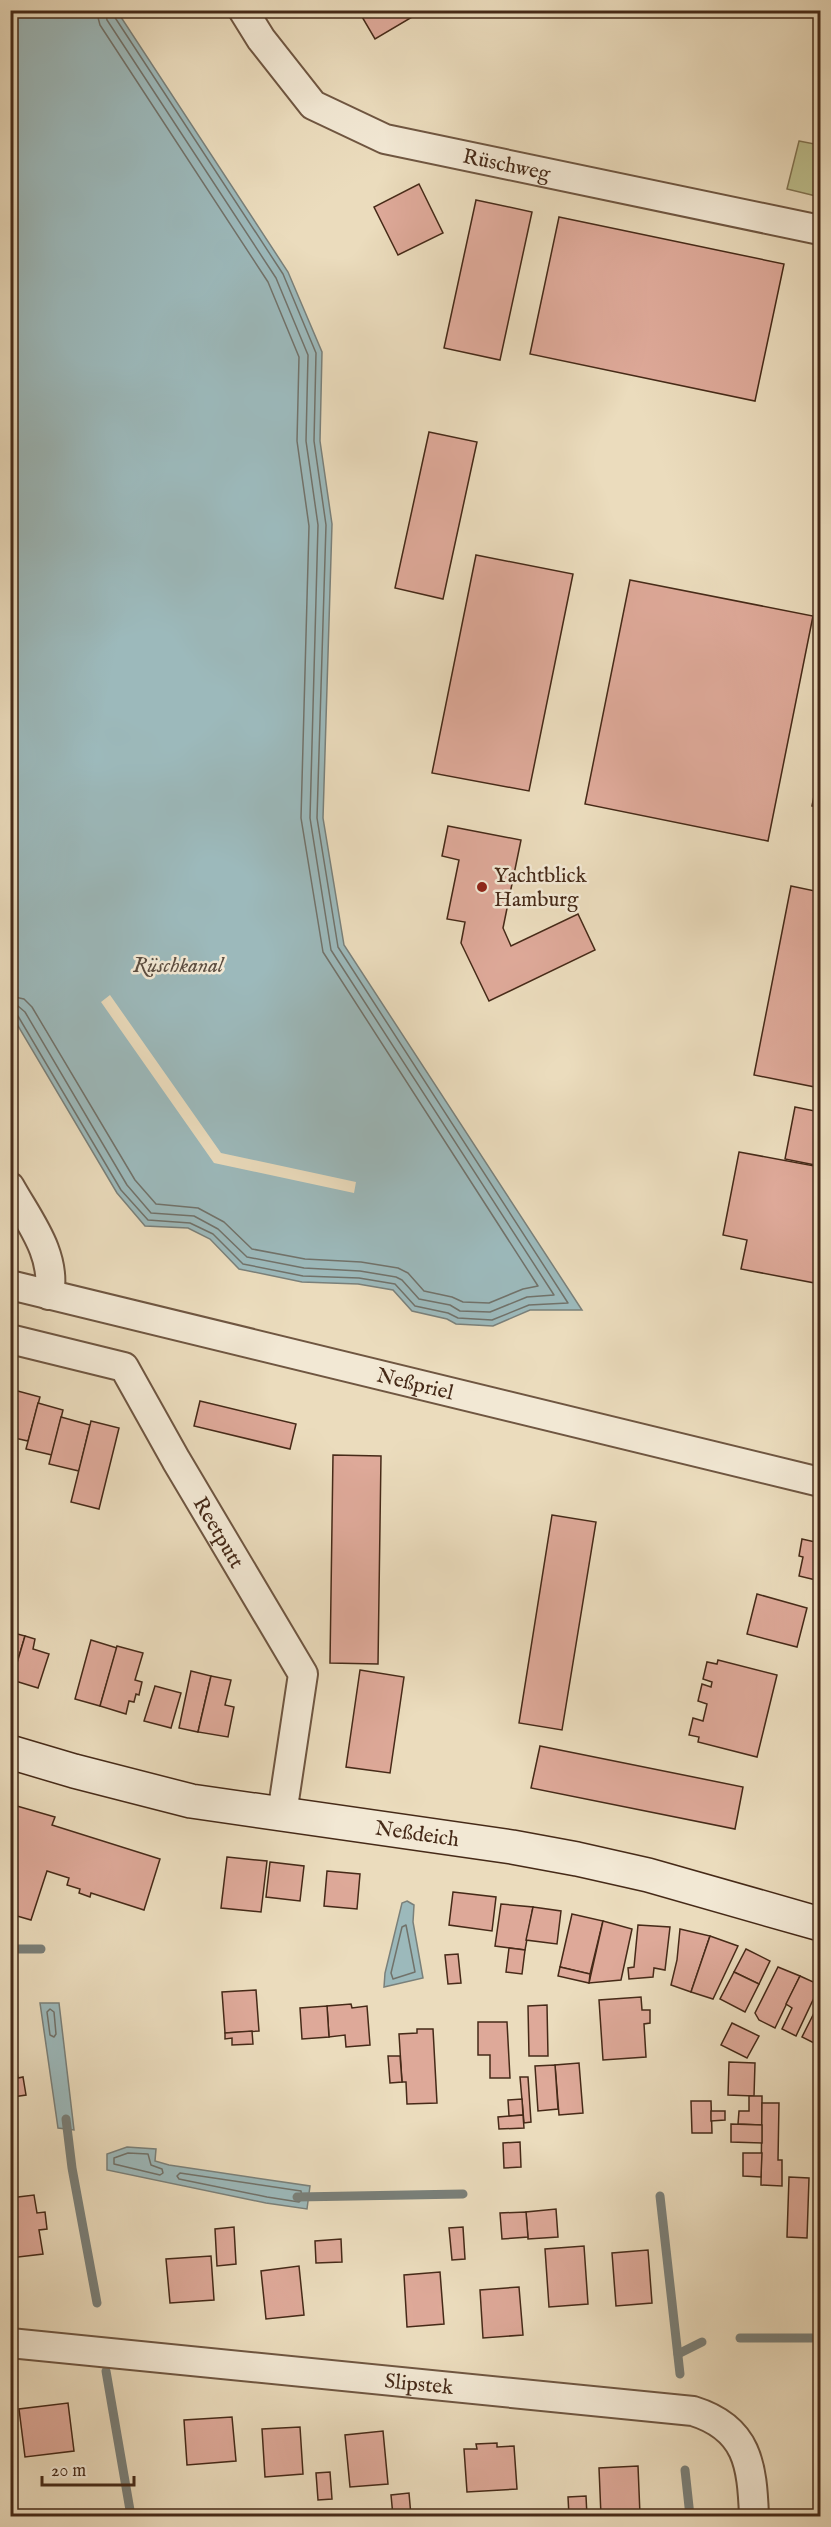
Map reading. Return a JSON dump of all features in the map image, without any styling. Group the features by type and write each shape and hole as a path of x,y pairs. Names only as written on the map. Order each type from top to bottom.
{"street":[{"name":"Rüschweg","path":"243,10 261,39 313,105 385,139 820,230"},
{"path":"10,1187 49,1259 52,1279 50,1295"},
{"name":"Neßpriel","path":"10,1285 820,1482"},
{"name":"Reetputt","path":"10,1339 124,1367 176,1460 303,1674 282,1814"},
{"name":"Neßdeich","path":"10,1752 191,1801 578,1859 648,1875 820,1924"},
{"name":"Slipstek","path":"10,2343 693,2411 712,2417 738,2439 750,2465 754,2517"}],"green space":[{"path":"799,141 820,145 820,197 787,189"}],"water":[{"name":"Rüschkanal","path":"10,11 117,11 288,272 322,352 320,441 332,524 323,818 344,945 582,1310 530,1310 493,1326 456,1324 447,1319 412,1311 393,1290 358,1284 302,1282 239,1269 210,1239 188,1228 145,1226 117,1193 11,1014"},
{"path":"407,1901 414,1905 413,1922 423,1978 384,1987 385,1973 402,1903"},
{"path":"40,2003 59,2003 74,2130 58,2128"},
{"path":"127,2147 156,2149 155,2161 169,2165 310,2186 307,2209 266,2203 107,2170 107,2154"}],"pier":[{"path":"110,995 221,1153 356,1182 354,1193 214,1163 101,1002"}],"building":[{"path":"358,10 424,10 375,39"},
{"path":"419,184 443,233 398,255 374,207"},
{"path":"476,200 532,212 500,360 444,348"},
{"path":"559,217 784,264 755,401 530,354"},
{"path":"820,303 820,324 816,323"},
{"path":"429,432 477,442 443,599 395,588"},
{"path":"476,555 573,574 529,791 432,773"},
{"path":"630,580 813,616 768,841 585,804"},
{"path":"820,766 820,808 812,806"},
{"name":"Yachtblick Hamburg","path":"448,826 521,840 503,928 511,946 578,914 595,950 489,1001 461,943 465,922 447,919 459,860 442,856"},
{"path":"791,886 820,892 820,1088 754,1075"},
{"path":"795,1107 820,1112 820,1166 785,1159"},
{"path":"739,1152 820,1167 820,1284 741,1269 747,1240 723,1235"},
{"path":"10,1383 15,1384 10,1402"},
{"path":"14,1390 40,1397 28,1441 10,1437 10,1402"},
{"path":"200,1401 296,1424 290,1449 194,1426"},
{"path":"38,1403 63,1410 52,1455 26,1449"},
{"path":"61,1417 90,1425 79,1471 49,1464"},
{"path":"91,1421 119,1428 99,1509 71,1502"},
{"path":"333,1455 381,1456 378,1664 330,1663"},
{"path":"552,1515 596,1522 562,1730 519,1723"},
{"path":"802,1539 820,1543 820,1581 799,1576 803,1557 799,1556"},
{"path":"757,1594 807,1608 797,1647 747,1634"},
{"path":"10,1632 25,1636 12,1680 10,1680"},
{"path":"25,1636 35,1639 33,1649 49,1654 38,1688 12,1680"},
{"path":"91,1640 117,1648 100,1706 75,1699"},
{"path":"117,1646 143,1653 135,1680 142,1682 139,1695 136,1694 134,1702 129,1701 126,1714 100,1706"},
{"path":"718,1660 777,1675 757,1757 698,1742 699,1737 689,1735 693,1718 703,1721 707,1704 698,1701 702,1684 711,1687 712,1682 703,1679 707,1662 717,1664"},
{"path":"360,1670 404,1677 390,1773 346,1767"},
{"path":"191,1671 211,1676 198,1732 179,1728"},
{"path":"211,1676 231,1680 225,1705 234,1707 228,1737 198,1732"},
{"path":"155,1686 181,1693 171,1728 144,1721"},
{"path":"540,1746 743,1787 735,1829 531,1788"},
{"path":"10,1804 55,1817 52,1825 160,1859 144,1910 91,1893 90,1897 79,1893 80,1889 67,1885 69,1878 47,1871 31,1920 10,1914"},
{"path":"227,1857 267,1861 261,1912 221,1908"},
{"path":"270,1862 304,1866 300,1901 266,1897"},
{"path":"327,1871 360,1874 357,1909 324,1906"},
{"path":"453,1892 496,1897 492,1931 449,1925"},
{"path":"501,1904 533,1907 525,1950 495,1946"},
{"path":"533,1907 561,1911 557,1944 526,1940"},
{"path":"572,1914 603,1921 590,1974 560,1967"},
{"path":"603,1921 632,1929 621,1980 589,1983"},
{"path":"638,1925 670,1927 665,1970 654,1968 653,1977 629,1979 628,1968 634,1967"},
{"path":"680,1929 710,1936 691,1992 671,1985 677,1960"},
{"path":"710,1936 738,1946 713,1999 691,1992"},
{"path":"509,1948 525,1950 522,1974 506,1972"},
{"path":"746,1949 770,1961 759,1984 734,1972"},
{"path":"458,1954 461,1983 448,1984 445,1955"},
{"path":"560,1967 590,1974 589,1983 558,1976"},
{"path":"778,1967 800,1976 775,2028 759,2020 755,2013"},
{"path":"734,1972 759,1984 745,2012 720,1999"},
{"path":"800,1976 820,1985 796,2036 782,2029 792,2008 786,2004"},
{"path":"256,1990 259,2031 225,2033 222,1992"},
{"path":"641,1997 642,2010 650,2010 650,2023 644,2024 646,2057 603,2060 599,2000"},
{"path":"820,2001 820,2040 816,2038 814,2043 802,2037"},
{"path":"351,2004 352,2008 367,2006 370,2045 346,2047 345,2035 329,2037 327,2006"},
{"path":"547,2005 548,2056 529,2056 528,2006"},
{"path":"327,2006 329,2037 302,2039 300,2008"},
{"path":"478,2022 507,2022 510,2078 490,2078 490,2055 478,2055"},
{"path":"732,2023 759,2036 747,2058 721,2045"},
{"path":"10,2028 18,2078 23,2077 26,2095 13,2097 10,2079"},
{"path":"417,2029 433,2029 437,2103 407,2104 406,2082 402,2082 399,2034 417,2033"},
{"path":"252,2031 253,2044 232,2045 232,2038 225,2039 225,2033"},
{"path":"388,2056 400,2056 402,2082 390,2083"},
{"path":"729,2062 755,2063 754,2096 728,2095"},
{"path":"579,2063 583,2113 559,2115 555,2065"},
{"path":"555,2065 558,2109 538,2111 535,2066"},
{"path":"520,2077 528,2077 531,2122 524,2123"},
{"path":"749,2096 762,2096 762,2125 738,2124 739,2111 749,2111"},
{"path":"522,2099 523,2115 509,2116 508,2100"},
{"path":"691,2101 711,2101 712,2133 692,2133"},
{"path":"762,2103 779,2103 778,2160 782,2160 782,2186 761,2185"},
{"path":"711,2111 725,2111 725,2120 711,2121"},
{"path":"523,2115 524,2128 499,2129 498,2117"},
{"path":"731,2124 762,2125 762,2143 731,2142"},
{"path":"520,2142 521,2167 504,2168 503,2143"},
{"path":"743,2153 762,2153 761,2177 743,2176"},
{"path":"789,2177 809,2178 807,2238 787,2237"},
{"path":"34,2195 37,2213 45,2212 47,2229 39,2230 43,2254 10,2258 10,2198"},
{"path":"556,2209 558,2237 528,2239 526,2212"},
{"path":"526,2212 528,2237 502,2239 500,2213"},
{"path":"234,2227 236,2264 217,2266 215,2229"},
{"path":"463,2227 465,2259 452,2260 449,2228"},
{"path":"341,2239 342,2262 316,2263 315,2241"},
{"path":"584,2246 588,2304 549,2307 545,2249"},
{"path":"648,2250 652,2303 616,2306 612,2253"},
{"path":"211,2256 214,2300 170,2303 166,2259"},
{"path":"299,2266 304,2315 266,2319 261,2271"},
{"path":"440,2272 444,2324 407,2327 404,2275"},
{"path":"519,2287 523,2335 483,2338 480,2290"},
{"path":"68,2403 74,2451 25,2457 19,2409"},
{"path":"232,2417 236,2461 187,2465 184,2420"},
{"path":"300,2427 303,2474 265,2477 262,2429"},
{"path":"383,2431 388,2484 350,2487 345,2435"},
{"path":"497,2443 497,2447 514,2446 517,2489 467,2492 464,2449 477,2449 476,2444"},
{"path":"638,2466 640,2515 601,2516 599,2468"},
{"path":"330,2472 332,2499 318,2500 316,2473"},
{"path":"409,2493 411,2516 393,2516 391,2495"},
{"path":"586,2496 587,2516 569,2516 568,2497"}],"waterway":[{"path":"10,1949 41,1949"},
{"path":"66,2119 72,2168 97,2303"},
{"path":"297,2197 463,2194"},
{"path":"660,2196 680,2374"},
{"path":"740,2338 820,2338"},
{"path":"678,2354 702,2342"},
{"path":"106,2371 131,2516"},
{"path":"685,2470 690,2516"}],"place":[{"name":"Yachtblick Hamburg","path":"482,887"}]}
